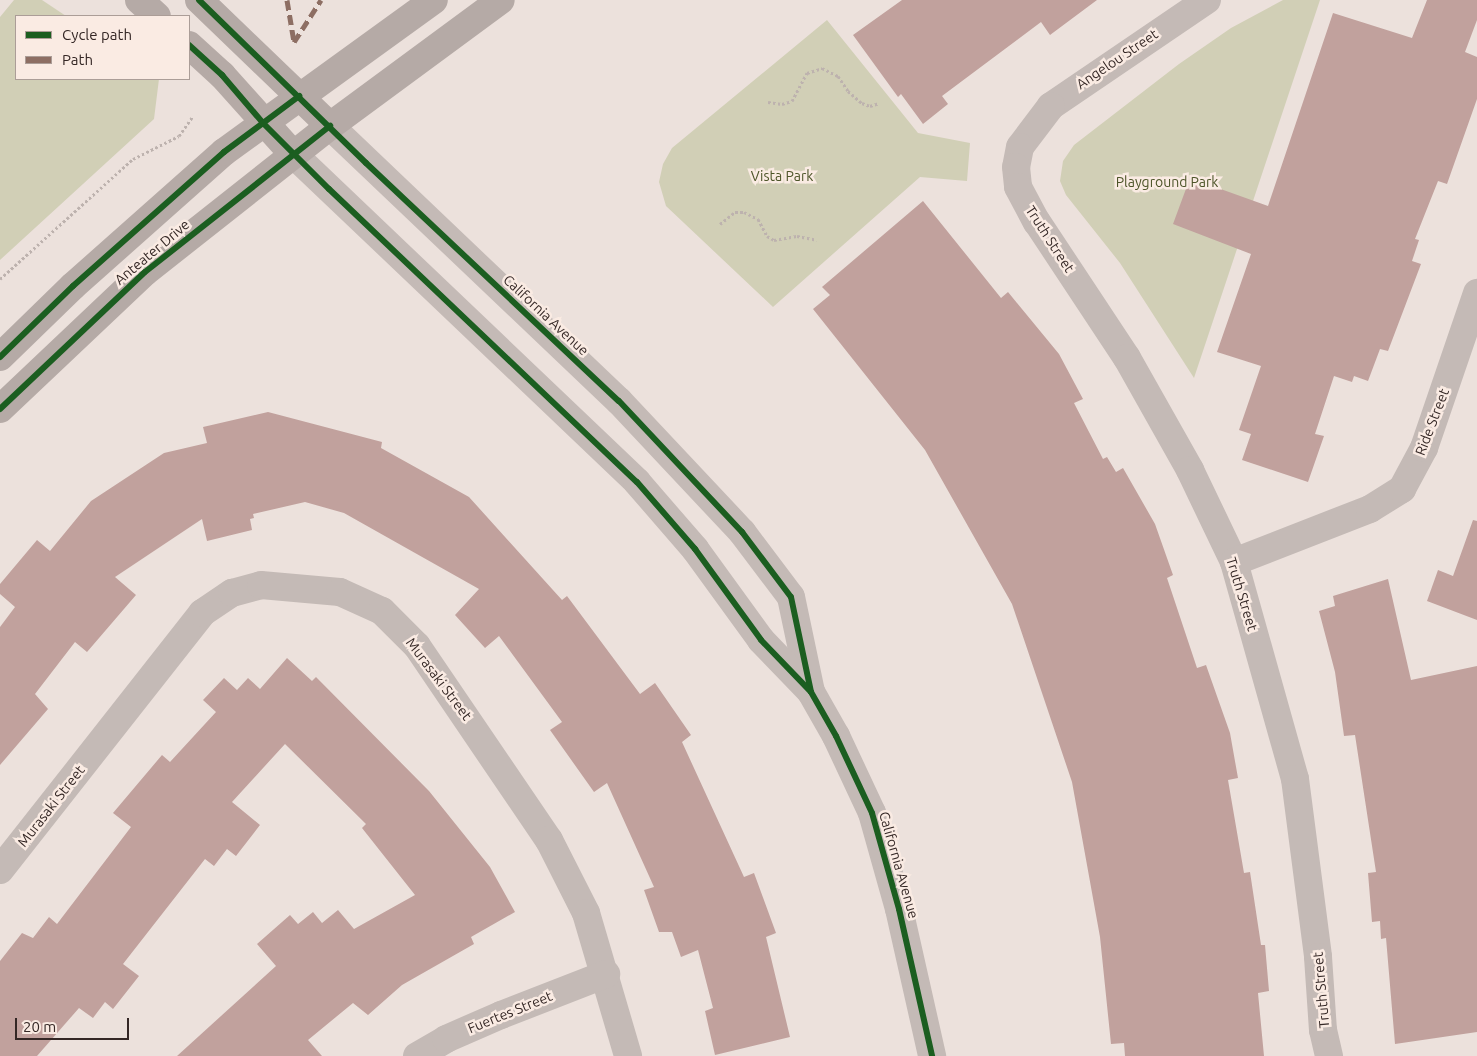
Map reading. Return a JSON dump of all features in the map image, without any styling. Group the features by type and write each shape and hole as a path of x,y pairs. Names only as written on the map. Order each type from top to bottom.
{"main road":[{"path":"139,0 156,15"},
{"name":"California Avenue","path":"199,0 330,126"},
{"name":"Anteater Drive","path":"0,357 88,273 224,152 434,0"},
{"name":"Anteater Drive","path":"0,409 145,272 293,154 501,0"},
{"name":"California Avenue","path":"190,46 222,75 262,123 293,154"}],"street":[{"name":"Angelou Street","path":"1034,125 1051,106 1074,88 1207,0"},
{"name":"Truth Street","path":"1034,125 1020,147 1016,167 1018,187 1037,222 1127,358 1190,470 1234,562 1295,779 1317,948 1323,1030 1329,1056"},
{"name":"California Avenue","path":"330,126 619,401 742,532 791,597 811,692"},
{"name":"California Avenue","path":"293,154 637,482 695,549 761,640 811,692 836,736 872,813 899,909 932,1056"},
{"name":"Ride Street","path":"1234,562 1370,509 1402,489 1424,448 1477,293"},
{"name":"Murasaki Street","path":"0,870 202,613 232,593 261,585 340,592 382,611 417,646 477,730 549,840 586,913 606,974 628,1056"},
{"name":"Fuertes Street","path":"417,1056 446,1039 500,1015 606,974"}],"path":[{"path":"768,102 782,104 792,101 807,73 822,68 838,76 848,91 862,103 870,106 879,103"},
{"path":"0,279 133,159 179,136 193,116"},
{"path":"720,224 734,212 744,212 758,219 767,236 774,240 798,236 817,240"}],"green space":[{"path":"14,0 42,0 64,15 15,15 15,80 159,80 154,119 0,260 0,17"},
{"name":"Playground Park","path":"1283,0 1320,0 1194,378 1120,263 1066,195 1060,181 1063,161 1074,145 1179,64 1231,28"},
{"name":"Vista Park","path":"827,20 918,133 970,143 967,181 920,177 773,307 666,206 659,182 663,164 672,148"}],"building":[{"path":"902,0 1097,0 1050,35 1041,22 942,96 948,104 923,124 901,94 898,97 853,35"},
{"path":"1427,0 1477,0 1477,20 1465,52 1477,57 1477,99 1447,184 1438,181 1415,239 1419,240 1412,261 1421,264 1388,351 1380,349 1368,381 1354,376 1352,382 1334,376 1315,434 1324,436 1308,482 1242,460 1251,434 1239,430 1261,366 1217,352 1251,254 1173,224 1190,178 1268,206 1333,13 1412,38"},
{"path":"923,201 1001,298 1008,292 1059,354 1083,399 1074,403 1103,459 1107,457 1116,472 1123,468 1155,524 1173,575 1167,578 1197,668 1206,665 1230,733 1238,778 1228,780 1244,873 1250,872 1261,945 1265,945 1269,991 1258,993 1264,1056 1125,1056 1124,1043 1111,1044 1100,937 1072,782 1012,604 925,450 813,309 830,295 822,287"},
{"path":"268,412 382,442 381,448 469,497 562,600 567,596 640,694 655,683 691,735 682,742 744,877 754,873 776,933 766,937 790,1037 715,1055 705,1011 713,1008 698,950 681,957 672,932 659,932 644,890 654,887 607,783 594,792 550,730 562,722 499,636 485,648 455,615 479,589 344,513 305,502 253,514 254,518 250,519 252,530 207,541 202,519 115,577 136,595 87,652 75,642 35,694 48,709 0,765 0,627 15,607 0,594 0,584 37,540 50,551 91,501 164,453 207,443 203,427"},
{"path":"1473,520 1477,521 1477,620 1427,601 1438,570 1453,576"},
{"path":"1388,579 1411,680 1477,666 1477,1032 1395,1044 1386,938 1381,939 1380,921 1372,922 1368,873 1376,872 1355,735 1344,736 1335,672 1319,611 1335,606 1333,596"},
{"path":"287,658 312,681 316,677 429,791 490,867 515,912 471,937 474,944 402,985 368,1015 353,1003 308,1040 322,1056 177,1056 276,966 257,944 290,915 298,924 313,912 322,923 338,910 354,929 415,895 362,828 366,824 285,744 232,802 260,825 236,856 227,849 214,866 205,859 123,964 139,976 113,1009 105,1002 93,1018 79,1008 37,1056 0,1056 0,961 22,933 33,938 49,917 57,924 131,827 113,813 162,755 170,762 216,712 203,700 224,678 237,690 248,678 260,689"}],"marked path":[{"path":"287,0 294,42"},
{"path":"294,42 321,0"}],"cycle path":[{"path":"199,0 366,163 619,401 742,532 791,597 811,692"},
{"path":"190,46 222,75 263,123 329,189 637,482 695,549 761,640 811,692 836,736 872,813 899,909 932,1056"},
{"path":"0,357 73,286 224,152 299,96"},
{"path":"0,409 145,272 330,126"}]}
